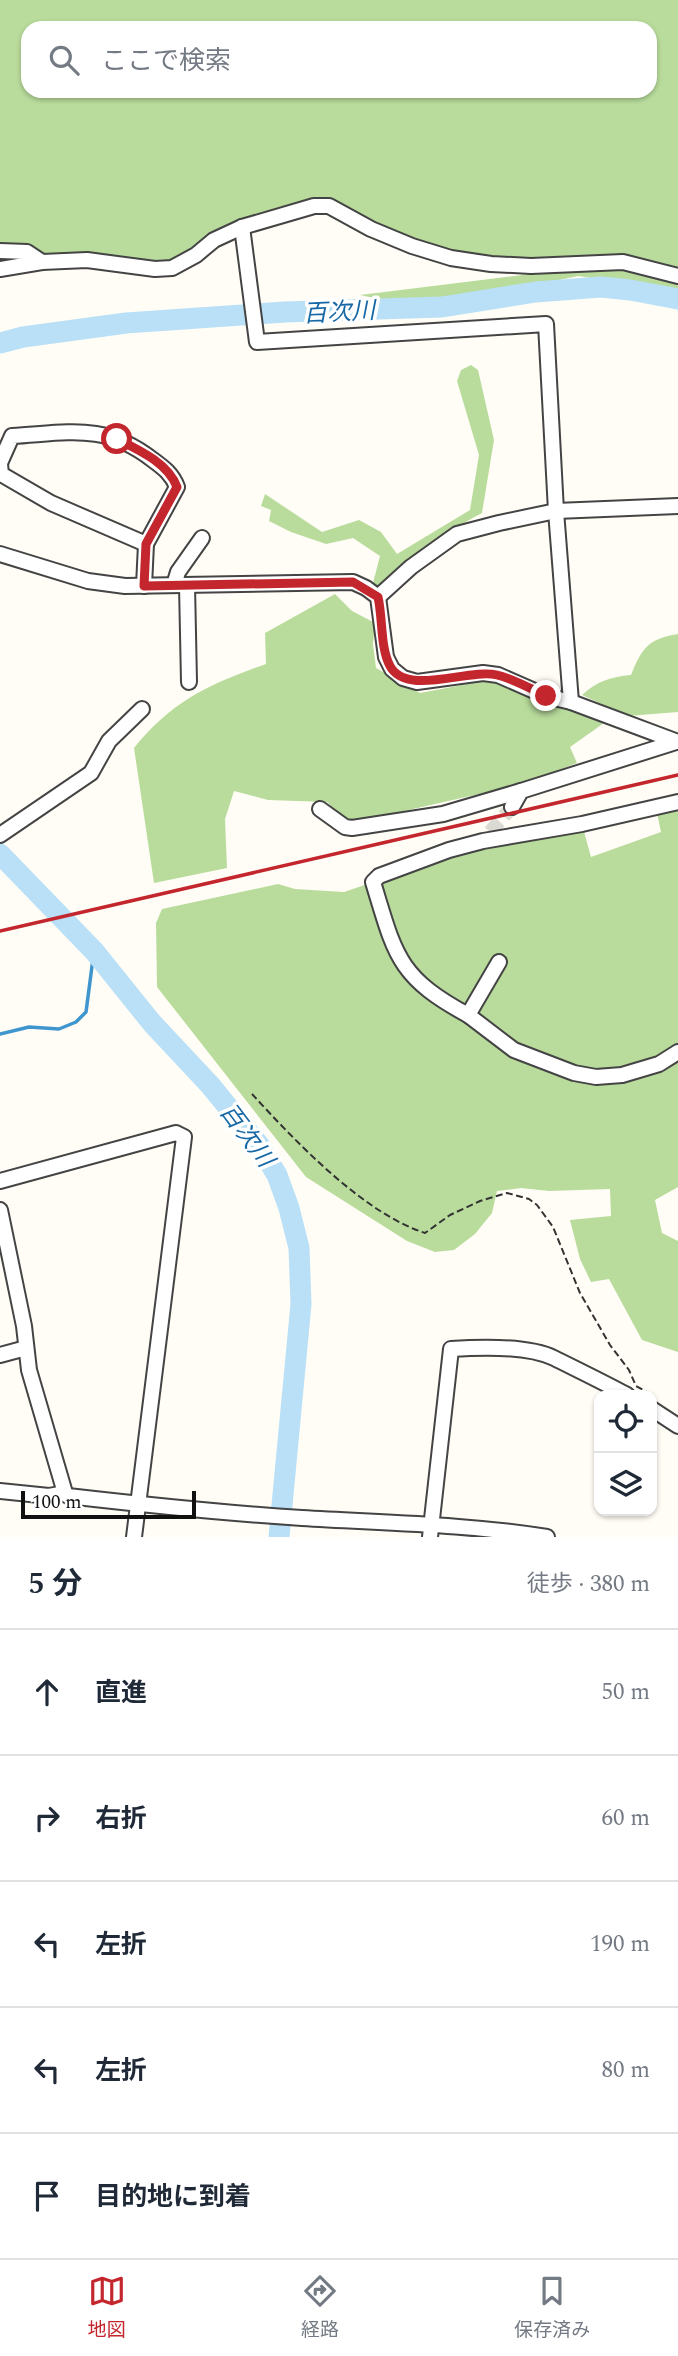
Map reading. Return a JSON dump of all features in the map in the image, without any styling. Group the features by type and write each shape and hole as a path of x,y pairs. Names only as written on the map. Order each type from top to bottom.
{"street":[{"path":"0,269 42,262 88,260 155,269 172,268 196,256 214,240 242,227 314,206 329,206 371,229 451,258 531,266 623,262 678,276"},
{"path":"242,227 257,342 545,324 571,702"},
{"path":"0,251 27,252 42,262"},
{"path":"144,586 146,544 177,487 173,475 143,452 117,439 87,431 12,436 0,464 1,474 51,503 146,544"},
{"path":"378,597 411,567 457,534 556,511 678,506"},
{"path":"189,682 178,572 202,538"},
{"path":"0,554 88,581 144,586 353,582 378,597"},
{"path":"378,597 386,657 392,669 403,678 417,682 483,673 498,675 546,696 571,702 677,742"},
{"path":"1,834 91,774 109,741 142,709"},
{"path":"320,808 345,827 352,828 443,814 677,742"},
{"path":"512,807 521,792"},
{"path":"678,802 582,824 486,837 379,877 373,882 392,943 415,981 437,998 468,1015 514,1050 574,1073 596,1077 622,1075 659,1064 678,1052"},
{"path":"468,1015 499,962"},
{"path":"0,1181 176,1133 184,1137 134,1537"},
{"path":"0,1210 24,1326 29,1370 68,1496 430,1531 547,1537"},
{"path":"430,1531 451,1349 480,1347 527,1351 554,1358 617,1390"},
{"path":"0,1355 26,1348"},
{"path":"657,1407 678,1426"},
{"path":"0,1490 50,1496 65,1493"}],"path":[{"path":"252,1094 320,1164 372,1205 412,1228 425,1233 450,1215 480,1200 508,1193 529,1199 537,1205 552,1227 580,1293 640,1390"}],"green space":[{"path":"0,0 678,0 678,291 578,276 504,292 401,304 360,295 531,274 390,232 313,201 172,262 89,253 44,253 0,260"},
{"path":"471,365 478,370 494,440 482,513 428,547 381,589 373,583 380,556 353,538 326,544 269,521 271,510 261,506 265,494 322,532 359,520 381,532 397,554 470,510 479,455 457,381 461,370"},
{"path":"335,594 352,611 375,623 373,644 376,668 420,693 489,680 498,681 604,723 570,747 577,763 523,784 360,821 347,821 327,802 268,800 234,791 225,819 227,868 154,883 134,748 163,717 178,706 210,687 266,664 265,633"},
{"path":"678,634 678,712 628,716 582,695 605,680 631,675 647,646"},
{"path":"678,807 678,1187 655,1200 662,1233 678,1241 678,1352 642,1340 609,1279 591,1282 580,1259 570,1220 611,1216 610,1189 549,1191 521,1188 497,1191 492,1213 475,1234 454,1250 435,1252 407,1241 306,1177 157,987 156,923 162,909 278,884 295,889 344,892 476,847 583,828 591,857 661,832 657,813"}],"waterway":[{"name":"百次川","path":"0,343 23,337 126,323 285,312 442,307 536,292 601,287 678,299"},
{"name":"百次川","path":"0,854 94,951 152,1023 210,1085 259,1145 277,1175 299,1248 301,1304 279,1537"},
{"path":"0,1034 29,1027 59,1029 76,1022 86,1012 94,951"}],"tunnel":[{"path":"490,832 512,807"}],"railway":[{"path":"0,931 678,775"}],"route":[{"path":"117,439 143,452 173,475 177,487 146,544 144,586 353,582 378,597 386,657 392,669 403,678 417,682 483,673 498,675 546,696"}]}
